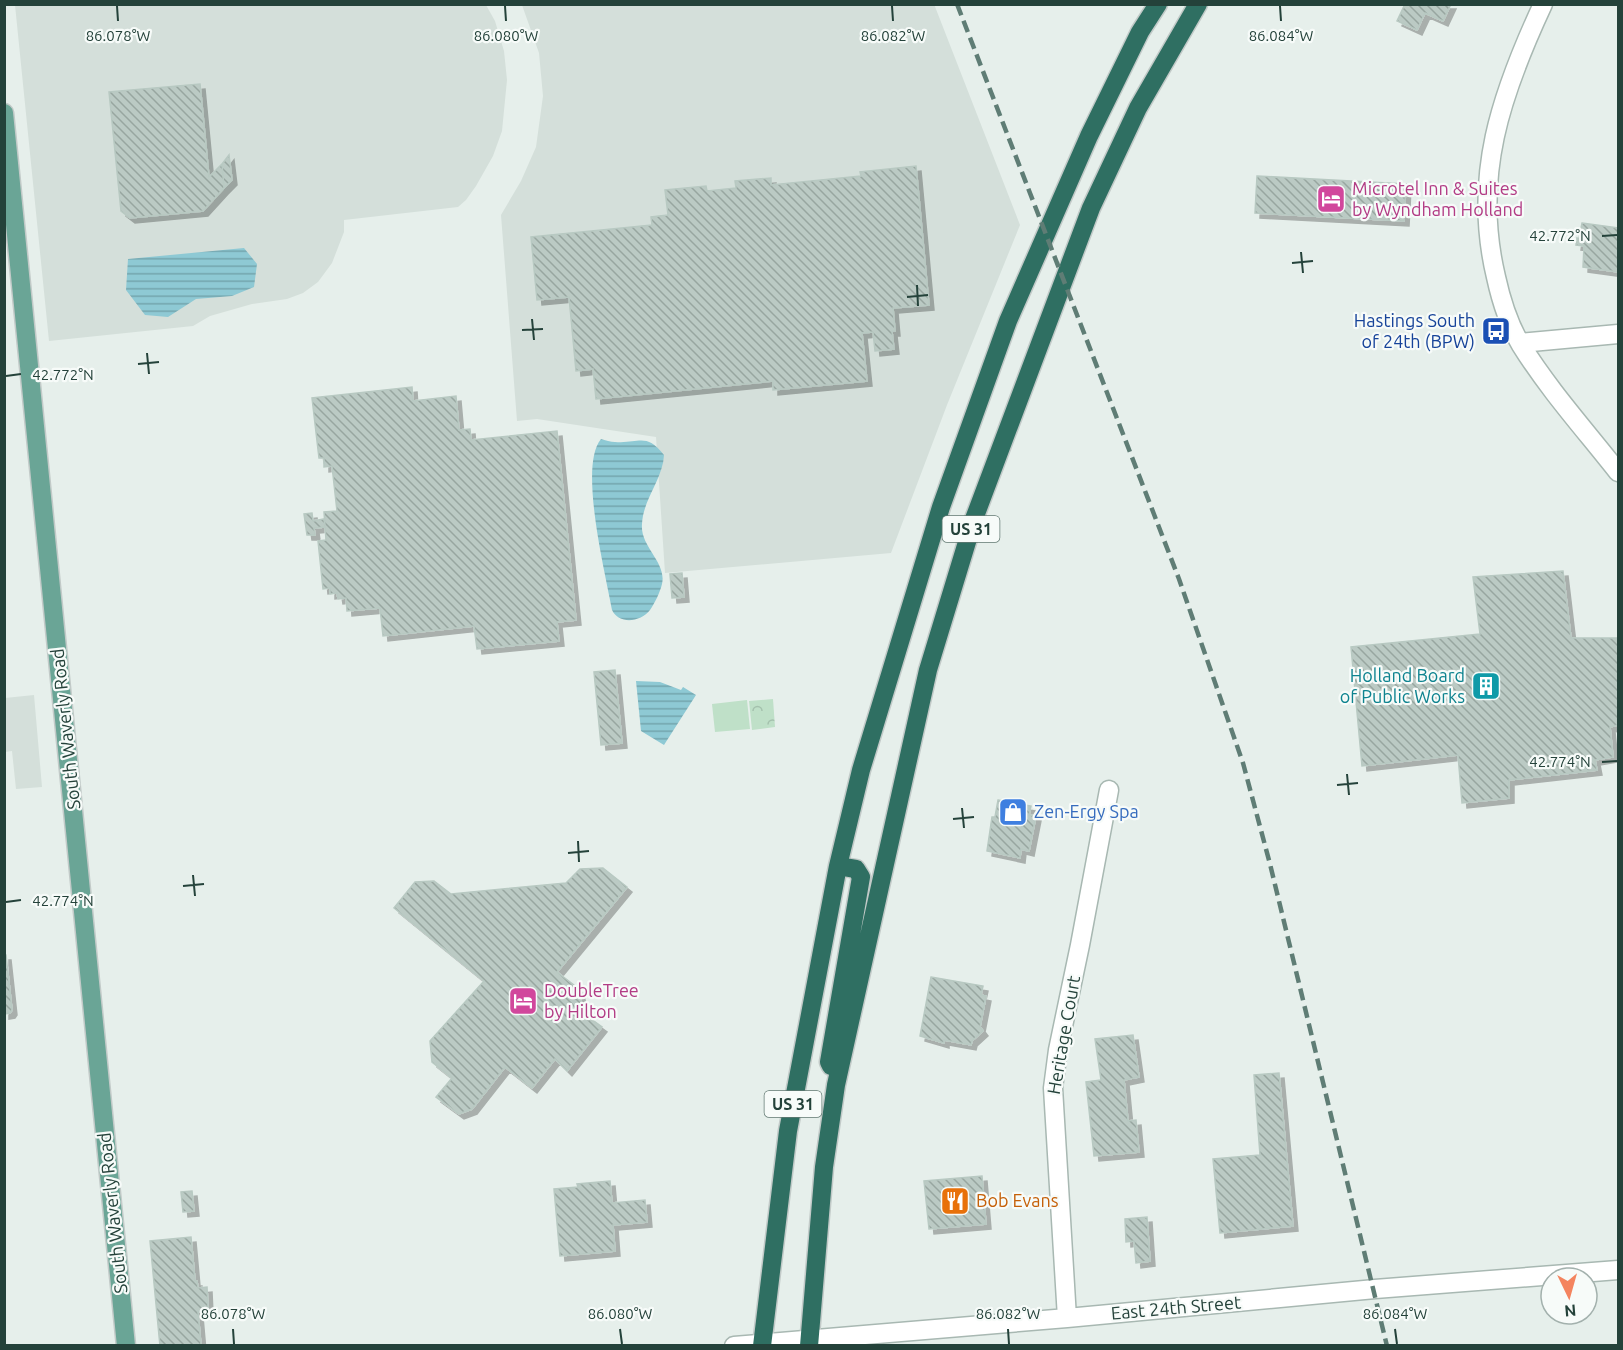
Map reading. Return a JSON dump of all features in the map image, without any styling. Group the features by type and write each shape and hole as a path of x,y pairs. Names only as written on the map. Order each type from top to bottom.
{"highway":[{"name":"US 31","path":"762,1344 788,1131 838,866 861,770 940,507 1008,321 1089,136 1140,32 1158,4"},
{"name":"US 31","path":"809,1342 824,1167 836,1085 928,670 974,519 1090,208 1138,108 1198,4"},
{"path":"836,1085 830,1062 861,877 856,869 838,866"}],"main road":[{"name":"South Waverly Road","path":"4,113 126,1346"}],"street":[{"path":"1543,4 1515,67 1498,122 1488,171 1489,246 1501,298 1520,343 1549,385 1618,472"},
{"path":"1520,343 1618,334"},
{"name":"Heritage Court","path":"1067,1318 1053,1088 1058,1050 1109,790"},
{"name":"East 24th Street","path":"734,1346 809,1342 1374,1289 1618,1270"}],"shaded area":[{"path":"934,4 1020,225 947,405 891,553 665,573 656,437 537,419 517,421 501,215 521,181 536,147 543,96 539,53 522,5"},
{"path":"15,5 486,5 495,21 504,51 507,80 502,131 493,156 476,186 458,207 344,220 344,232 332,263 318,282 303,293 287,299 252,304 210,316 193,326 49,341"},
{"path":"34,695 42,787 16,789 12,751 5,752 5,698"}],"green space":[{"path":"773,699 775,727 752,730 749,701"},
{"path":"747,700 750,729 715,732 712,704"}],"water":[{"path":"244,248 257,264 254,287 232,296 196,299 168,317 145,315 126,290 128,259"},
{"path":"601,439 615,442 647,441 664,455 642,524 645,540 661,569 662,584 650,610 636,619 625,620 615,615 612,610 593,496 592,472 595,453"},
{"path":"636,681 660,682 681,690 683,687 696,695 664,745 641,731"}],"building":[{"path":"1405,4 1451,4 1443,21 1425,13 1417,30 1397,21"},
{"path":"200,84 209,177 222,164 224,188 203,211 130,218 121,211 109,92"},
{"path":"229,155 232,180 224,188 222,164"},
{"path":"916,166 929,305 893,308 894,349 875,351 873,332 862,333 867,381 773,390 773,381 596,399 593,369 576,371 569,297 537,300 531,237 652,225 651,217 668,215 665,190 706,186 707,191 736,188 735,181 771,178 771,185 861,176 860,172"},
{"name":"Microtel Inn & Suites by Wyndham Holland","path":"1257,176 1406,184 1404,221 1255,213"},
{"path":"1582,223 1618,228 1618,272 1583,267 1584,246 1576,245"},
{"path":"412,387 413,401 456,396 459,430 470,429 471,440 557,431 576,620 557,622 559,641 477,649 474,626 383,636 380,608 347,611 346,598 338,599 337,593 330,594 330,588 323,589 318,541 326,540 324,512 337,511 332,466 324,467 324,458 319,458 312,398"},
{"path":"312,513 313,521 324,519 325,527 314,528 315,535 307,535 304,514"},
{"name":"Holland Board of Public Works","path":"1563,571 1571,638 1618,638 1618,725 1610,727 1613,757 1595,760 1597,770 1509,780 1509,798 1462,803 1458,755 1362,766 1351,647 1480,634 1473,577"},
{"path":"682,573 684,597 672,598 670,574"},
{"path":"615,670 622,743 601,745 594,672"},
{"path":"998,800 1031,806 1029,815 1036,816 1029,851 1021,849 1020,858 987,851 992,817 995,817"},
{"name":"DoubleTree by Hilton","path":"603,868 627,887 557,972 579,989 583,1013 602,1027 567,1071 555,1059 532,1088 505,1067 472,1109 459,1114 436,1097 452,1078 432,1062 430,1041 484,981 394,908 415,882 434,881 451,894 566,883 580,869"},
{"path":"4,955 6,955 12,1010 4,1014"},
{"path":"931,977 983,986 981,995 986,996 980,1027 983,1031 972,1041 971,1045 944,1040 944,1043 920,1036"},
{"path":"1133,1035 1139,1077 1124,1080 1128,1121 1136,1120 1139,1152 1094,1156 1086,1082 1101,1080 1095,1039"},
{"path":"1279,1073 1293,1226 1220,1233 1213,1159 1260,1155 1254,1075"},
{"name":"Bob Evans","path":"982,1176 986,1224 929,1229 924,1181"},
{"path":"610,1181 612,1203 645,1200 647,1222 613,1225 615,1251 560,1256 554,1189"},
{"path":"192,1191 194,1211 183,1212 181,1192"},
{"path":"1147,1217 1150,1261 1136,1263 1134,1241 1126,1242 1125,1219"},
{"path":"191,1237 195,1281 197,1281 198,1288 207,1287 208,1308 198,1312 201,1346 160,1346 150,1241"}],"railway":[{"path":"957,4 1179,579 1243,763 1270,864 1387,1346"}],"place":[{"name":"Microtel Inn & Suites by Wyndham Holland","path":"1331,199"},
{"name":"Hastings South of 24th (BPW)","path":"1496,331"},
{"name":"Holland Board of Public Works","path":"1486,686"},
{"name":"Zen-Ergy Spa","path":"1013,812"},
{"name":"DoubleTree by Hilton","path":"523,1001"},
{"name":"Bob Evans","path":"955,1201"}]}
